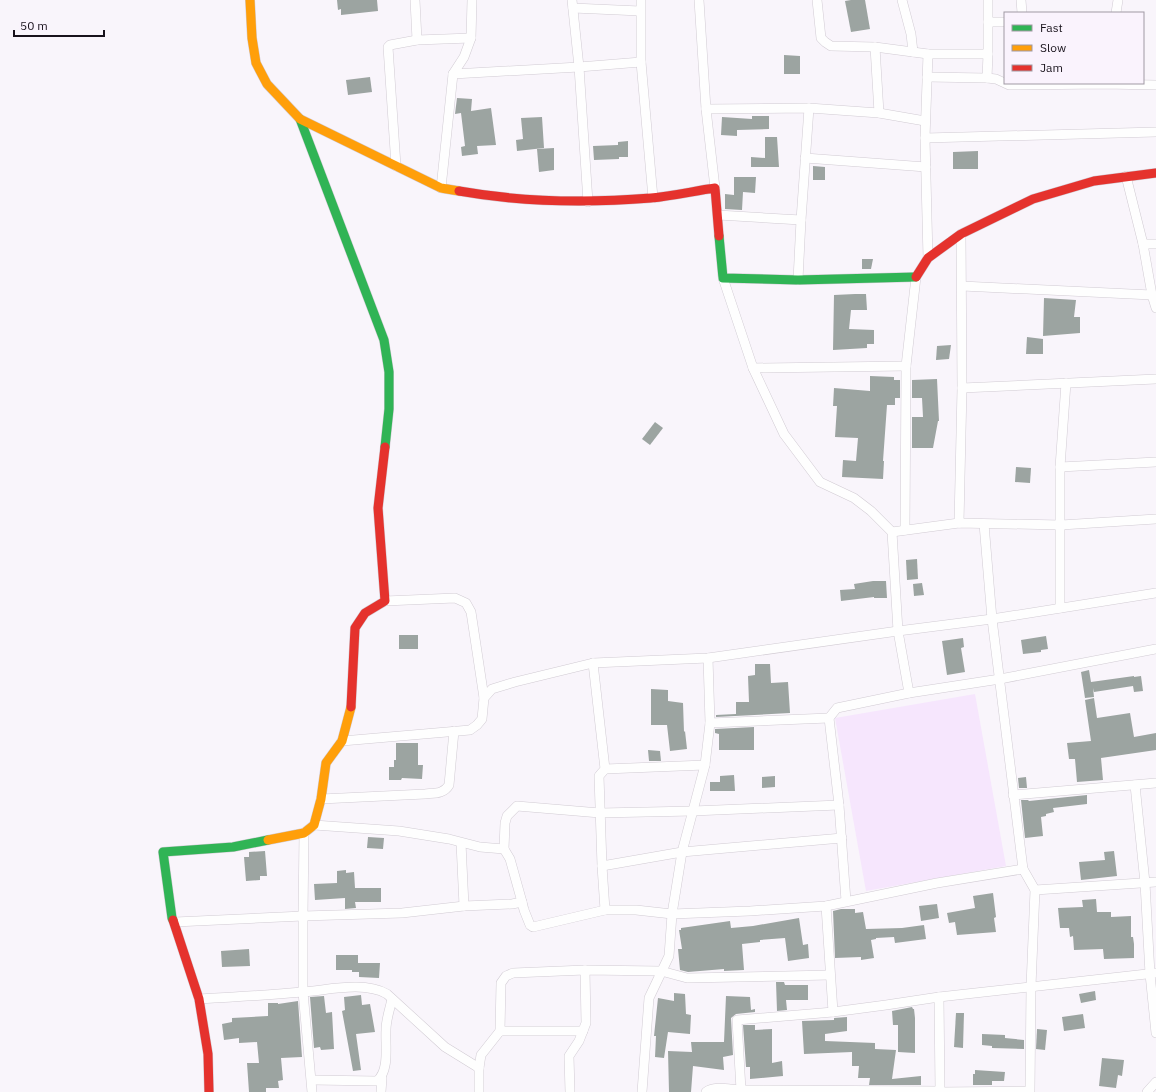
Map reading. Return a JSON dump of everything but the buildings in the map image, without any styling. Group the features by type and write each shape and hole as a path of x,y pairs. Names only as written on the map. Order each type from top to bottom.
{"street":[{"path":"250,0 252,38 256,63 267,84 300,119 441,188 486,196 588,202 653,198 715,188"},
{"path":"415,0 417,40"},
{"path":"441,188 453,74 464,57 472,38 472,0"},
{"path":"641,0 641,62 653,198"},
{"path":"699,0 706,109 718,215 723,278 753,368 784,434 820,482 854,498 892,532 898,631 909,694"},
{"path":"817,0 821,38 824,42 831,46 875,47 928,54 988,54"},
{"path":"902,0 911,34 913,52"},
{"path":"987,78 988,0"},
{"path":"1021,0 1022,12"},
{"path":"1116,12 1118,0"},
{"path":"588,202 579,67 572,4 640,11"},
{"path":"988,22 1004,22"},
{"path":"396,166 387,49 390,45 417,40 472,38"},
{"path":"875,47 879,114"},
{"path":"928,54 925,121 928,258"},
{"path":"453,74 641,62"},
{"path":"927,77 987,78 1004,83"},
{"path":"1006,84 1056,84"},
{"path":"1130,84 1156,85"},
{"path":"706,109 809,108 879,114 925,121"},
{"path":"798,280 809,108"},
{"path":"300,119 384,340 389,372 389,410 378,508 385,601"},
{"path":"925,138 1156,132"},
{"path":"805,158 926,166"},
{"path":"905,530 906,366 916,277 928,258 961,234 1033,199 1094,181 1156,173"},
{"path":"1126,176 1143,244 1152,295 1156,308"},
{"path":"718,215 801,220"},
{"path":"959,523 962,388 961,234"},
{"path":"1143,244 1156,244"},
{"path":"723,278 798,280 916,277"},
{"path":"962,286 1152,295"},
{"path":"753,368 906,366"},
{"path":"962,388 1156,379"},
{"path":"1060,608 1060,467 1066,383"},
{"path":"1060,467 1156,462"},
{"path":"892,532 959,523 1061,526 1156,519"},
{"path":"706,1092 714,1089 779,1091 1030,1092 1031,986 1035,890 1023,869 992,619 984,524"},
{"path":"484,698 492,689 515,682 593,664 708,658 992,619 1156,593"},
{"path":"209,1092 208,1054 199,999 175,922 172,918 163,852 233,847 304,833 314,825 321,799 326,763 342,741 350,710 355,628 365,613 385,601 455,598 466,604 471,612 484,698 482,718 477,725 470,730 342,741"},
{"path":"846,901 839,805 829,718 837,708 1156,649"},
{"path":"642,1092 648,998 669,956 672,914 682,852 705,764 710,723 708,658"},
{"path":"593,664 606,769"},
{"path":"710,723 829,718"},
{"path":"321,799 425,794 446,790 449,785 454,731"},
{"path":"605,910 599,776 606,769 705,764"},
{"path":"1013,795 1156,783"},
{"path":"1135,785 1153,974 1156,1033"},
{"path":"839,805 600,813 517,806 507,816 505,823 504,849 510,859 524,910 530,925 533,927 605,910 636,910 672,914 826,906 937,883 1023,869"},
{"path":"314,825 399,831 449,839 480,847 504,849"},
{"path":"304,833 302,916 304,992 312,1092"},
{"path":"602,866 682,852 842,838"},
{"path":"461,843 464,906"},
{"path":"1035,890 1156,882"},
{"path":"175,922 402,913 464,906 522,902"},
{"path":"826,906 833,1012"},
{"path":"478,1092 481,1055 500,1030 501,983 506,976 512,973 585,970 661,971 687,978 830,975"},
{"path":"570,1092 569,1056 579,1041 586,1022 585,970"},
{"path":"741,1090 738,1020 833,1012 1031,986 1153,974"},
{"path":"199,999 304,992 346,987 379,989 387,994 445,1047 479,1068"},
{"path":"939,997 940,1092"},
{"path":"382,1092 382,1078 386,1057 386,1029 392,999"},
{"path":"500,1030 583,1031"},
{"path":"312,1080 377,1081 382,1078"},
{"path":"1147,1092 1156,1082"}],"shaded area":[{"path":"975,694 1006,866 866,891 835,718"}],"traffic: fast":[{"path":"300,119 384,340 389,372 389,409 385,447"},
{"path":"719,236 723,278 798,280 916,277"},
{"path":"173,920 163,852 233,847 268,840"}],"traffic: slow":[{"path":"250,0 252,38 256,63 267,84 300,119 441,188 459,191"},
{"path":"268,840 304,833 314,825 321,799 326,763 342,741 351,707"}],"traffic: jam":[{"path":"916,277 928,258 961,234 1033,199 1094,181 1156,173"},
{"path":"459,191 483,195 531,199 604,201 651,198 715,188 719,236"},
{"path":"351,707 355,628 365,613 385,601 378,508 385,447"},
{"path":"173,920 199,999 208,1054 209,1092"}]}
